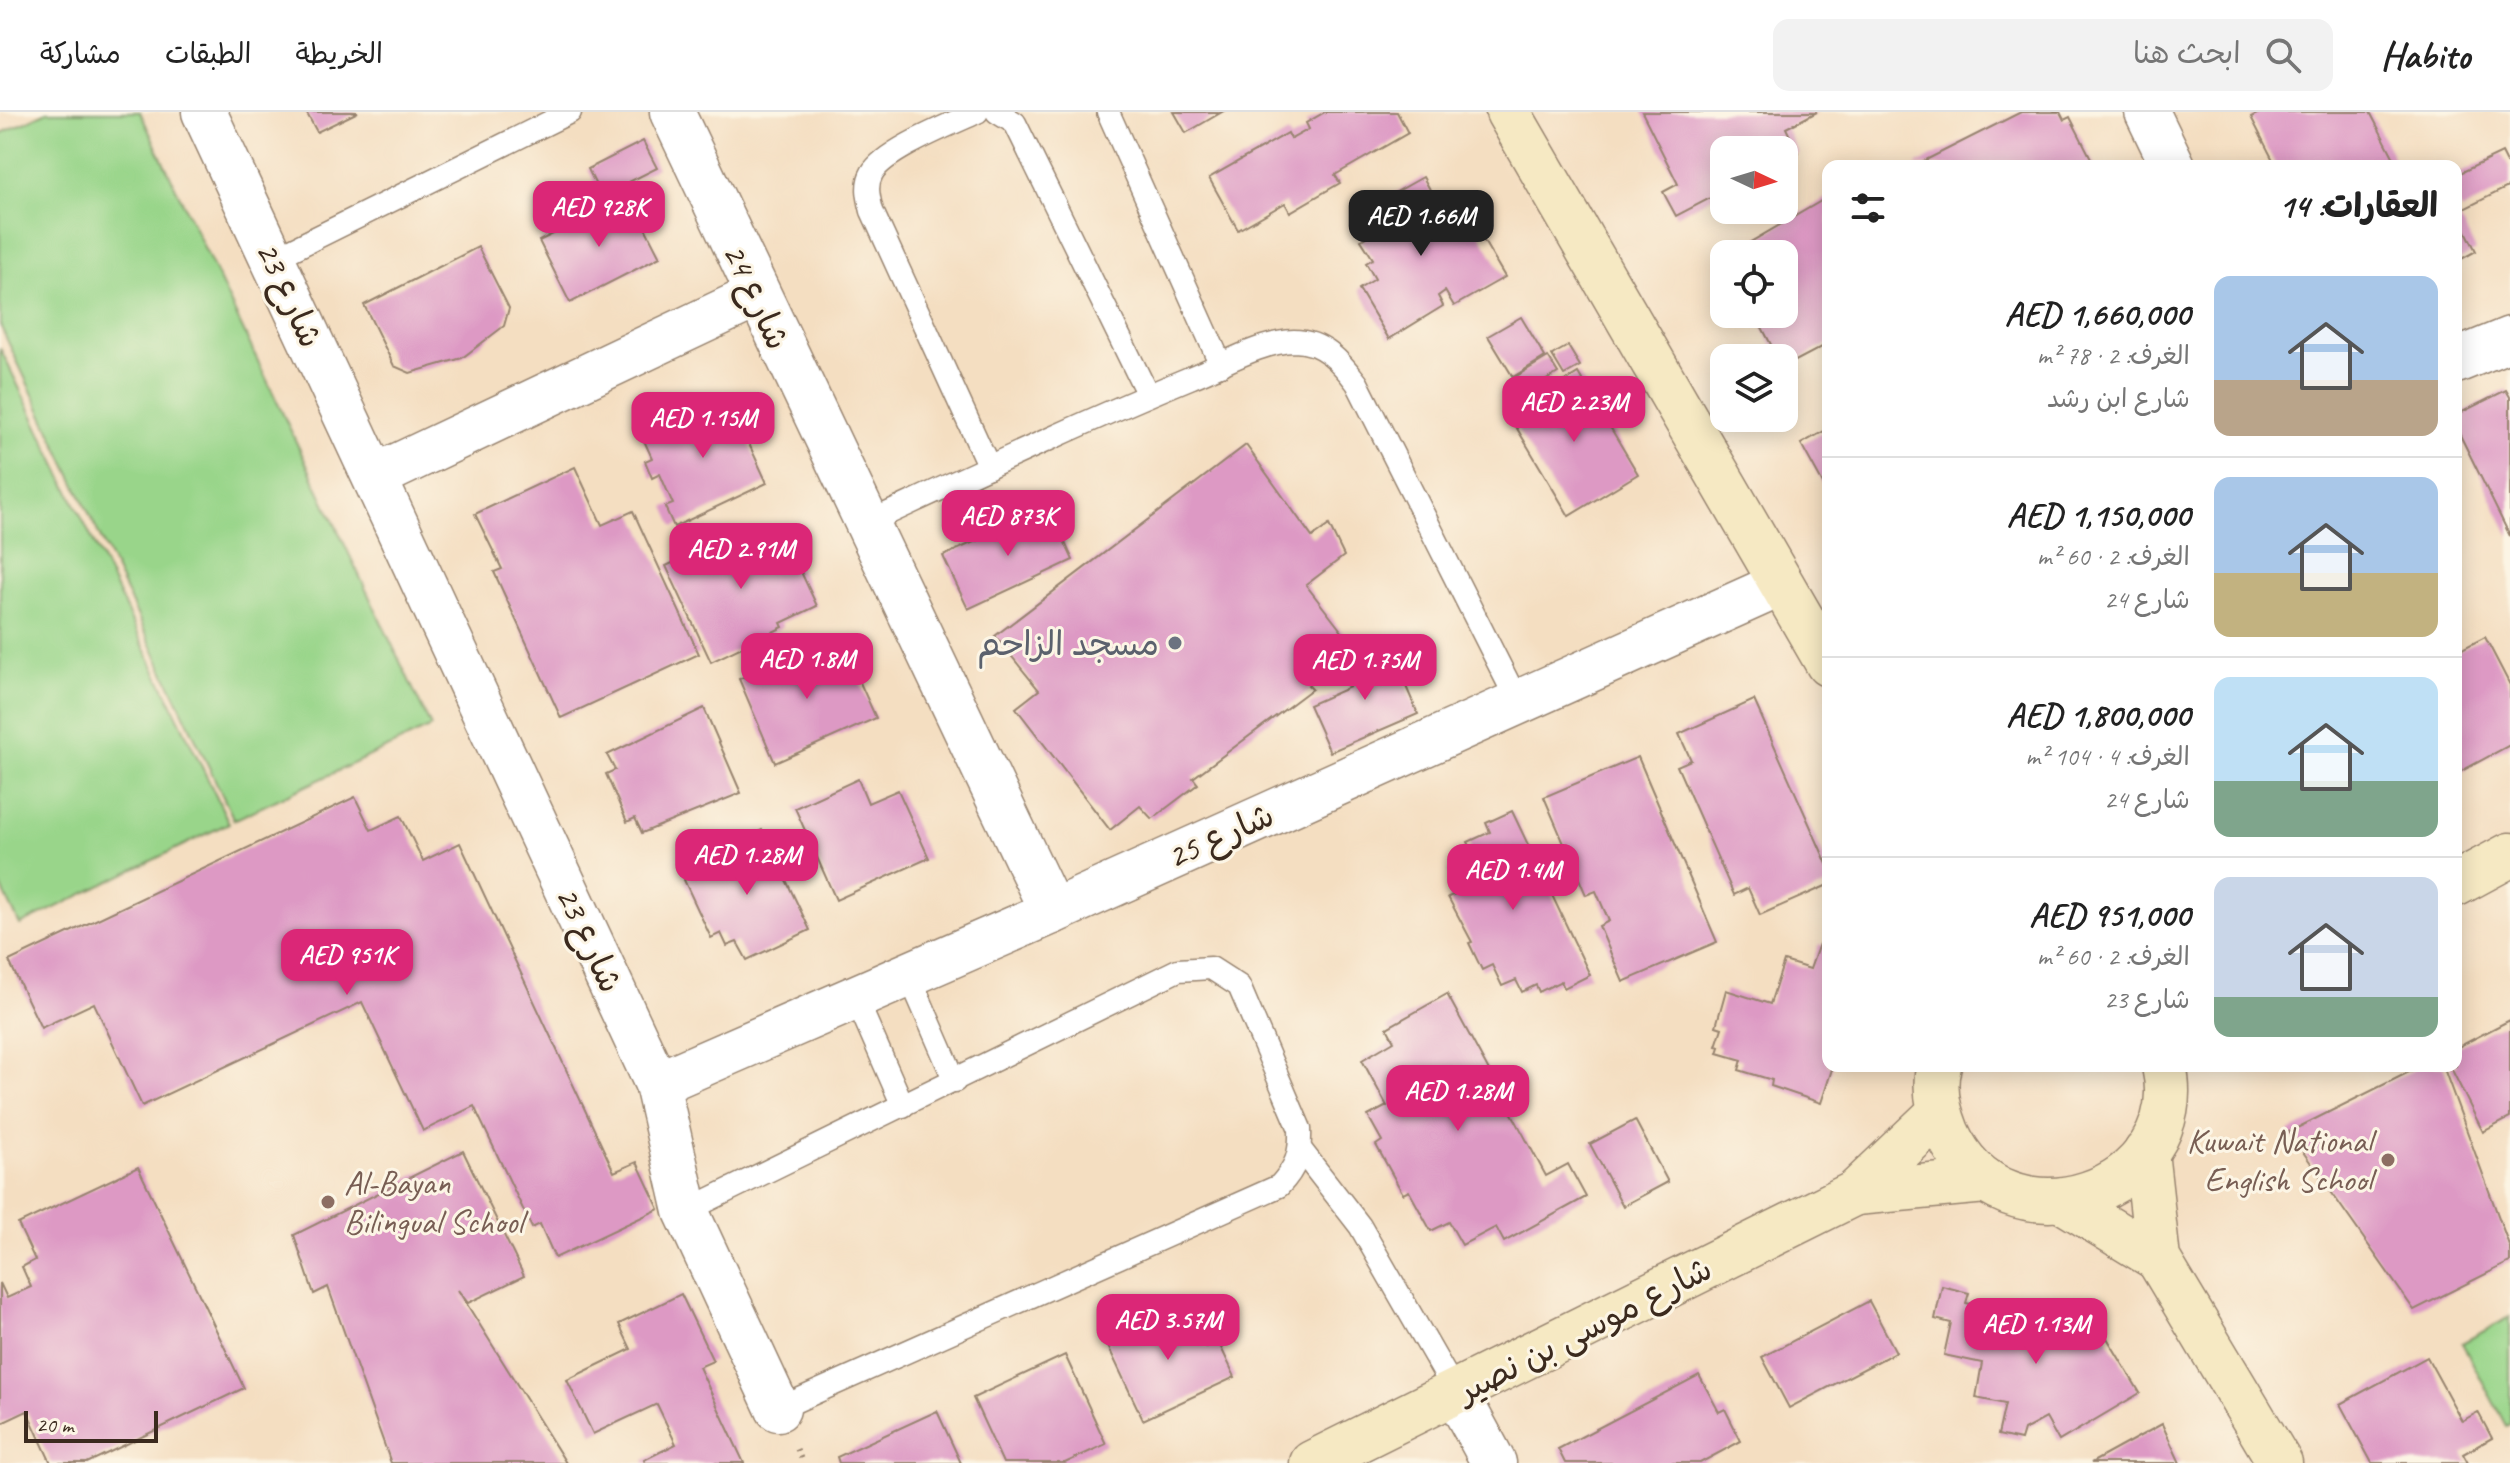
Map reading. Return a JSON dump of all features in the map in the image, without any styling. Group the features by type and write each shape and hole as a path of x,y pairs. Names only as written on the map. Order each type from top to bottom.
{"street":[{"name":"شارع 23","path":"204,112 657,1084 686,1211 778,1409"},
{"name":"شارع 24","path":"672,112 756,296 1052,912"},
{"path":"1508,112 1822,650"},
{"path":"2147,112 2170,160"},
{"path":"376,476 756,296"},
{"path":"2462,359 2510,339"},
{"name":"شارع 25","path":"657,1084 1052,912 1517,700 1781,584"},
{"path":"2462,881 2510,855"},
{"path":"1939,1072 1939,1113 1956,1151 1986,1181 2022,1198 2063,1201 2095,1193 2124,1176 2146,1152 2166,1100 2168,1072"},
{"name":"شارع موسى بن نصير","path":"1312,1463 1855,1193 1939,1113"},
{"path":"2146,1152 2158,1259 2280,1463"},
{"name":"شارع موسى بن نصير","path":"1855,1193 1986,1181"},
{"path":"2063,1201 2158,1259"},
{"path":"1456,1393 1494,1463"}],"lane":[{"path":"273,259 570,112"},
{"path":"977,112 891,156 872,173 868,191 872,211 989,467"},
{"path":"997,112 1015,123 1148,395"},
{"path":"1108,112 1221,365"},
{"path":"865,524 1148,395 1261,349 1295,341 1318,346 1339,359 1357,383 1517,700"},
{"path":"686,1211 1178,970 1211,968 1239,986 1300,1129 1301,1150 1293,1171 1279,1186 778,1409"},
{"path":"908,973 955,1081"},
{"path":"855,996 903,1106"},
{"path":"1301,1150 1360,1226 1456,1393"}],"green space":[{"path":"47,112 140,112 431,727 234,820 0,325 0,134"},
{"path":"0,348 229,823 20,925 0,884"},
{"path":"2510,1317 2510,1424 2506,1426 2462,1343"}],"building":[{"path":"306,112 358,112 317,132"},
{"path":"1174,112 1222,112 1186,133"},
{"path":"1325,112 1397,112 1408,133 1335,175 1340,183 1290,212 1285,203 1238,230 1209,178 1288,133 1291,139 1309,129 1306,123"},
{"path":"1642,112 1817,112 1786,128 1790,136 1710,136 1710,198 1676,216 1663,192 1678,184"},
{"path":"2021,112 2060,112 2064,120 2070,117 2092,160 1926,160"},
{"path":"2261,112 2370,112 2395,160 2273,160 2251,117"},
{"path":"643,141 657,168 601,196 588,169"},
{"path":"2502,153 2510,169 2510,186 2462,210 2462,172"},
{"path":"1423,177 1449,224 1468,214 1505,277 1454,306 1445,291 1438,296 1443,306 1389,339 1359,289 1375,279 1366,263 1373,259 1361,240 1371,234 1359,213"},
{"path":"629,196 660,257 570,303 539,241"},
{"path":"1822,200 1822,347 1798,360 1798,344 1771,344 1762,328 1798,328 1798,240 1754,240 1782,224 1798,224 1798,214"},
{"path":"2462,223 2476,251 2462,259"},
{"path":"478,247 509,308 504,326 462,358 410,373 394,366 364,305"},
{"path":"1521,317 1545,357 1513,377 1488,336"},
{"path":"1568,346 1580,366 1564,375 1552,355"},
{"path":"1548,357 1558,373 1516,398 1507,382"},
{"path":"1578,373 1638,474 1569,516 1509,415"},
{"path":"2506,390 2510,397 2510,536 2462,439 2462,412"},
{"path":"726,394 767,483 674,527 665,507 673,504 660,474 652,478 645,461 652,458 641,434"},
{"path":"1822,432 1822,482 1801,444"},
{"name":"مسجد الزاحم","path":"1246,445 1312,537 1329,525 1344,556 1306,585 1356,650 1308,685 1312,689 1193,778 1198,784 1152,819 1140,806 1110,830 1016,708 1039,690 995,636"},
{"path":"575,467 602,525 633,511 699,654 561,718 494,572 502,569 475,514"},
{"path":"1049,508 1073,560 968,609 943,556"},
{"path":"780,527 817,606 781,623 783,627 711,662 666,566 738,532 744,545"},
{"path":"2485,637 2510,685 2510,745 2462,771 2462,649"},
{"path":"843,645 876,718 775,763 739,679 814,646 819,656"},
{"path":"1389,647 1418,714 1330,752 1309,705 1350,687 1342,668"},
{"path":"1754,700 1822,853 1822,888 1760,915 1748,888 1734,895 1677,766 1691,760 1679,734"},
{"path":"704,708 741,793 642,833 635,818 627,822 606,774 615,770 607,755"},
{"path":"1638,757 1717,942 1623,982 1599,926 1609,921 1596,891 1586,895 1544,797"},
{"path":"858,779 868,803 898,790 929,858 836,900 795,808"},
{"path":"355,797 371,830 401,816 423,861 460,843 614,1172 637,1162 659,1209 555,1258 540,1224 532,1228 474,1106 423,1131 362,1002 142,1106 94,1003 41,1028 9,961"},
{"path":"1512,811 1590,975 1564,988 1561,981 1539,992 1536,985 1522,992 1516,980 1502,986 1492,965 1482,970 1469,943 1472,942 1448,897 1458,893 1448,871 1462,864 1457,855 1471,848 1468,842 1490,832 1486,823"},
{"path":"762,830 810,930 747,960 737,942 727,946 721,933 711,938 684,880 704,870 700,860"},
{"path":"1819,944 1822,945 1822,1072 1831,1072 1821,1103 1771,1086 1772,1080 1739,1070 1742,1060 1718,1053 1720,1047 1716,1046 1722,1028 1716,1026 1726,990 1770,1004 1784,961 1810,969"},
{"path":"1447,994 1546,1176 1568,1164 1586,1197 1504,1242 1496,1227 1462,1245 1449,1222 1431,1231 1409,1191 1403,1194 1376,1145 1382,1141 1368,1116 1387,1106 1362,1060 1394,1041 1387,1028"},
{"path":"2510,1020 2510,1118 2483,1132 2453,1072 2462,1072 2462,1045"},
{"path":"2409,1072 2445,1072 2510,1248 2510,1262 2414,1310 2289,1132"},
{"path":"1635,1120 1668,1182 1623,1206 1590,1144"},
{"path":"463,1151 524,1276 468,1303 458,1290 566,1463 391,1463 328,1287 314,1294 294,1235"},
{"path":"138,1167 244,1388 87,1463 51,1463 27,1411 0,1424 0,1283 7,1298 31,1287 22,1267 35,1260 18,1224"},
{"path":"1942,1286 1969,1293 1966,1303 2104,1333 2140,1393 2059,1441 2046,1418 2024,1430 2021,1440 1998,1435 2005,1404 1976,1398 1982,1363 1944,1355 1951,1323 1935,1319"},
{"path":"681,1294 713,1361 699,1367 744,1463 645,1463 644,1460 676,1444 657,1404 593,1434 567,1380 631,1349 619,1324"},
{"path":"1869,1301 1896,1352 1789,1408 1762,1357"},
{"path":"1186,1305 1206,1347 1218,1341 1235,1377 1143,1420 1106,1342"},
{"path":"1065,1355 1106,1444 1065,1463 1003,1463 973,1398"},
{"path":"2427,1357 2462,1421 2478,1412 2492,1438 2463,1454 2468,1463 2372,1463 2340,1404"},
{"path":"1699,1375 1719,1412 1725,1409 1741,1441 1700,1463 1565,1463 1558,1449"},
{"path":"937,1411 961,1463 839,1463 837,1457"},
{"path":"2162,1424 2180,1463 2091,1463"}],"place":[{"name":"مسجد الزاحم","path":"1175,643"},
{"name":"Kuwait National English School","path":"2388,1160"},
{"name":"Al-Bayan Bilingual School","path":"328,1202"}]}
